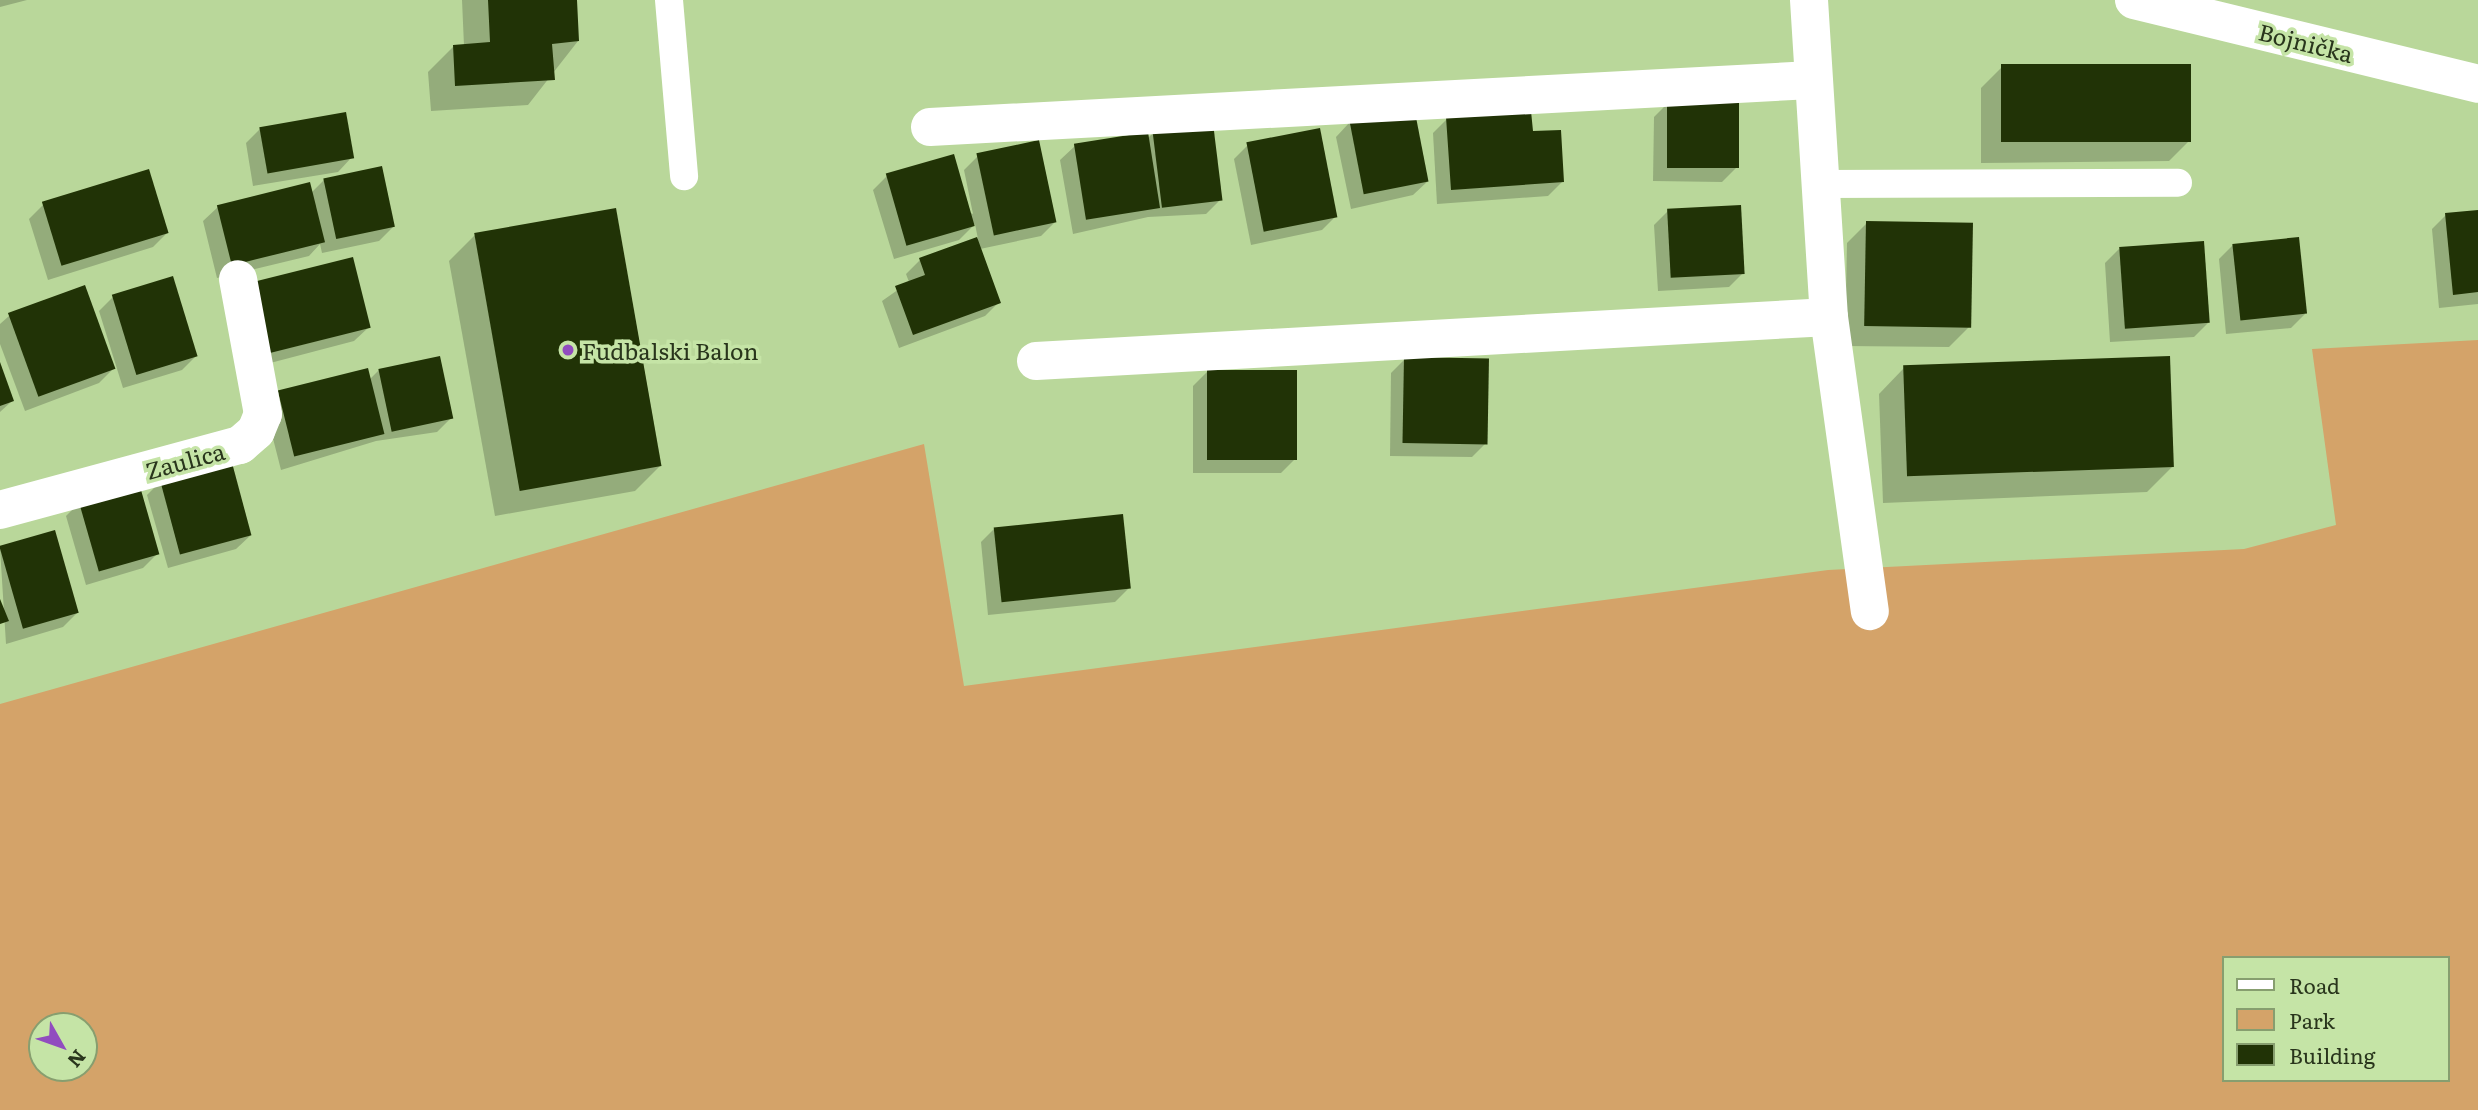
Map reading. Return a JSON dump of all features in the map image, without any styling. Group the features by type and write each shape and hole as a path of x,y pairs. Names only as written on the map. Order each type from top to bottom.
{"street":[{"path":"1809,0 1829,317 1870,611"},
{"name":"Bojnička","path":"2134,0 2478,84"},
{"path":"930,127 1812,80"},
{"name":"Zaulica","path":"0,510 240,445 256,431 264,414 238,279"},
{"path":"1036,361 1829,317"}],"lane":[{"path":"670,0 684,176"},
{"path":"1821,184 2178,183"}],"green space":[{"path":"2478,340 2478,1110 0,1110 0,704 924,444 964,686 1828,570 2244,549 2336,525 2312,349"}],"building":[{"path":"488,0 577,0 579,41 552,44 555,80 455,86 453,45 490,42"},
{"path":"2001,64 2191,64 2191,142 2001,142"},
{"path":"1667,101 1739,101 1739,168 1667,168"},
{"path":"1414,107 1429,182 1364,194 1349,120"},
{"path":"1531,111 1533,131 1561,130 1564,182 1451,190 1446,117"},
{"path":"346,112 354,158 267,174 259,127"},
{"path":"1213,123 1223,200 1162,208 1152,130"},
{"path":"1320,128 1337,217 1264,232 1246,142"},
{"path":"1148,132 1160,208 1086,220 1074,144"},
{"path":"1039,140 1056,222 994,235 976,153"},
{"path":"954,154 975,226 906,246 886,174"},
{"path":"382,166 395,227 336,239 323,178"},
{"path":"149,169 169,233 61,266 42,202"},
{"path":"310,182 325,242 232,265 217,205"},
{"path":"1741,205 1745,274 1671,278 1667,209"},
{"name":"Fudbalski Balon","path":"616,208 661,466 520,491 474,233"},
{"path":"2478,210 2478,292 2453,295 2445,213"},
{"path":"1866,221 1973,223 1971,328 1864,326"},
{"path":"977,237 1001,303 913,335 895,286 925,275 919,258"},
{"path":"2299,237 2307,314 2240,321 2232,244"},
{"path":"2204,241 2210,323 2125,329 2119,247"},
{"path":"353,257 371,328 265,354 247,283"},
{"path":"173,276 198,356 136,375 112,295"},
{"path":"85,285 115,369 38,397 8,313"},
{"path":"440,356 453,419 392,432 378,369"},
{"path":"2170,356 2174,467 1907,476 1903,365"},
{"path":"1404,357 1489,358 1487,444 1402,443"},
{"path":"0,362 14,401 0,406"},
{"path":"368,368 384,434 294,456 278,390"},
{"path":"1207,370 1297,370 1297,460 1207,460"},
{"path":"231,459 251,535 180,554 160,478"},
{"path":"139,483 159,554 99,571 78,500"},
{"path":"1123,514 1131,589 1002,602 994,528"},
{"path":"55,530 79,613 23,629 0,546"},
{"path":"0,599 9,621 0,624"}],"place":[{"name":"Fudbalski Balon","path":"568,350"}]}
